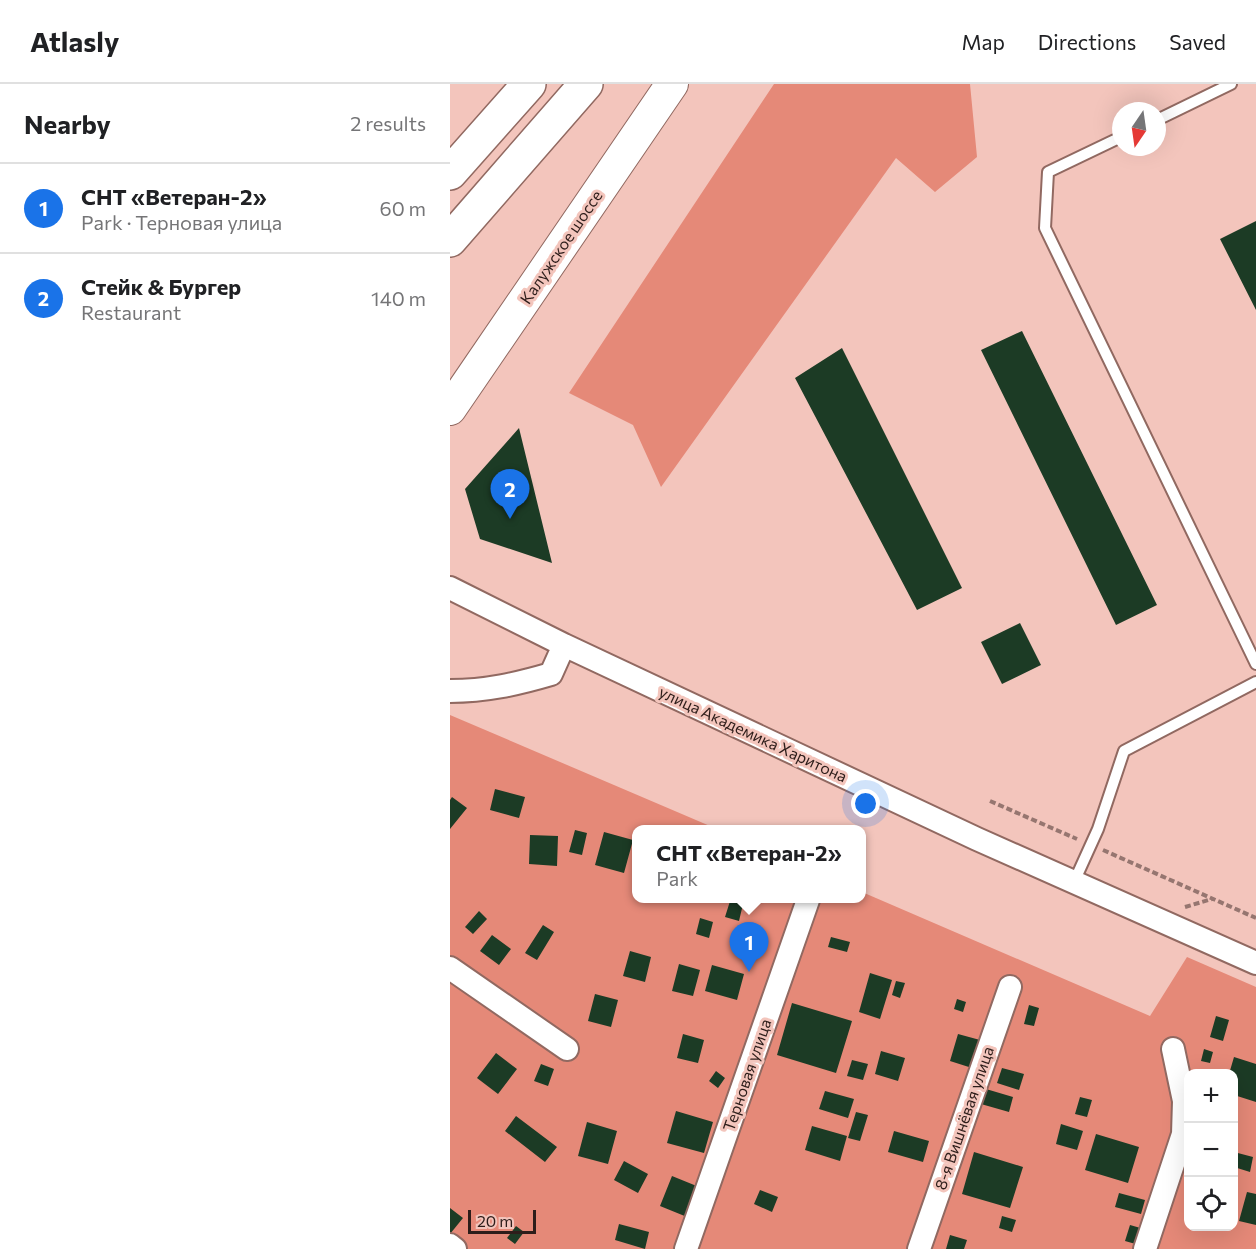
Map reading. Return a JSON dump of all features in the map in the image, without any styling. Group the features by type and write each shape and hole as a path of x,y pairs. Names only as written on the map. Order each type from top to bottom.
{"highway":[{"path":"450,173 529,84"},
{"path":"450,240 586,84"}],"main road":[{"name":"Калужское шоссе","path":"450,409 672,84"}],"street":[{"name":"улица Академика Харитона","path":"450,588 564,645 977,839 1256,963"},
{"path":"450,691 475,691 515,685 551,674 564,645"},
{"name":"Терновая улица","path":"686,1249 807,903"},
{"path":"450,968 567,1049"},
{"name":"8-я Вишнёвая улица","path":"919,1249 1010,987"},
{"path":"1146,1249 1183,1134 1184,1101 1173,1049"},
{"path":"450,1245 455,1249"}],"lane":[{"path":"1166,116 1231,84"},
{"path":"1112,141 1048,172 1045,228 1256,664"},
{"path":"1074,882 1091,845 1124,751 1256,682"}],"path":[{"path":"990,801 1256,918"}],"shaded area":[{"path":"774,84 970,84 977,157 935,192 896,158 661,487 633,425 569,393"},
{"path":"450,715 708,825 632,825 632,903 866,903 866,894 1150,1016 1187,957 1256,987 1256,1249 450,1249"}],"building":[{"path":"1256,221 1256,310 1220,239"},
{"path":"1022,331 1157,605 1116,625 981,350"},
{"path":"842,348 962,588 917,610 795,378"},
{"path":"519,428 552,563 480,539 465,489"},
{"path":"1020,623 1041,665 1002,684 981,642"},
{"path":"495,789 525,797 519,818 490,810"},
{"path":"452,797 467,808 450,829 450,800"},
{"path":"575,830 587,833 582,855 569,852"},
{"path":"604,832 632,840 624,873 595,865"},
{"path":"530,835 558,836 557,866 529,864"},
{"path":"729,903 743,903 739,921 725,917"},
{"path":"479,911 487,919 473,934 465,927"},
{"path":"700,918 713,922 709,938 696,934"},
{"path":"543,925 554,932 537,960 525,953"},
{"path":"492,935 511,949 499,965 480,951"},
{"path":"831,937 850,942 847,952 828,947"},
{"path":"630,951 651,957 645,982 623,976"},
{"path":"679,964 700,970 693,996 672,991"},
{"path":"712,965 744,974 737,1000 705,991"},
{"path":"870,973 892,980 880,1019 859,1012"},
{"path":"896,981 905,983 900,998 892,995"},
{"path":"595,994 618,1000 611,1027 588,1021"},
{"path":"957,999 966,1002 963,1012 954,1009"},
{"path":"792,1003 852,1021 836,1073 777,1055"},
{"path":"1029,1005 1039,1008 1034,1026 1024,1024"},
{"path":"1216,1016 1229,1020 1223,1041 1210,1037"},
{"path":"683,1034 704,1040 698,1063 677,1058"},
{"path":"958,1034 980,1040 972,1068 950,1061"},
{"path":"1204,1049 1213,1052 1210,1063 1201,1061"},
{"path":"881,1051 905,1058 898,1081 875,1074"},
{"path":"496,1053 517,1069 498,1094 477,1078"},
{"path":"1234,1057 1256,1064 1256,1102 1238,1096 1238,1069 1230,1069"},
{"path":"852,1060 868,1064 863,1080 847,1076"},
{"path":"541,1064 554,1069 548,1086 534,1081"},
{"path":"1002,1068 1024,1074 1019,1090 997,1083"},
{"path":"716,1071 725,1078 718,1088 709,1081"},
{"path":"986,1089 1013,1097 1009,1112 981,1104"},
{"path":"825,1091 854,1099 848,1118 819,1109"},
{"path":"1080,1097 1092,1100 1087,1117 1075,1114"},
{"path":"676,1111 713,1122 704,1153 667,1143"},
{"path":"856,1112 868,1115 860,1141 848,1138"},
{"path":"516,1116 557,1147 545,1162 505,1131"},
{"path":"587,1122 617,1131 608,1164 578,1156"},
{"path":"1061,1124 1083,1131 1077,1150 1056,1144"},
{"path":"812,1126 847,1136 840,1161 805,1150"},
{"path":"894,1131 929,1141 923,1162 888,1152"},
{"path":"1096,1134 1139,1147 1128,1183 1085,1170"},
{"path":"974,1152 1023,1167 1010,1208 962,1194"},
{"path":"1238,1153 1253,1157 1250,1172 1238,1168"},
{"path":"624,1161 648,1174 638,1193 614,1180"},
{"path":"672,1176 704,1189 692,1219 660,1206"},
{"path":"760,1190 778,1197 772,1212 754,1204"},
{"path":"1247,1192 1256,1194 1256,1225 1239,1221"},
{"path":"1119,1193 1145,1200 1141,1214 1115,1207"},
{"path":"450,1208 463,1218 450,1234"},
{"path":"1002,1216 1016,1220 1012,1232 999,1228"},
{"path":"619,1224 649,1232 645,1249 615,1240"},
{"path":"1130,1225 1144,1229 1139,1245 1125,1241"},
{"path":"516,1226 524,1232 515,1244 507,1238"},
{"path":"950,1235 967,1240 964,1249 946,1249"}],"place":[{"name":"Стейк & Бургер","path":"510,519"},
{"name":"СНТ «Ветеран-2»","path":"749,972"}]}
